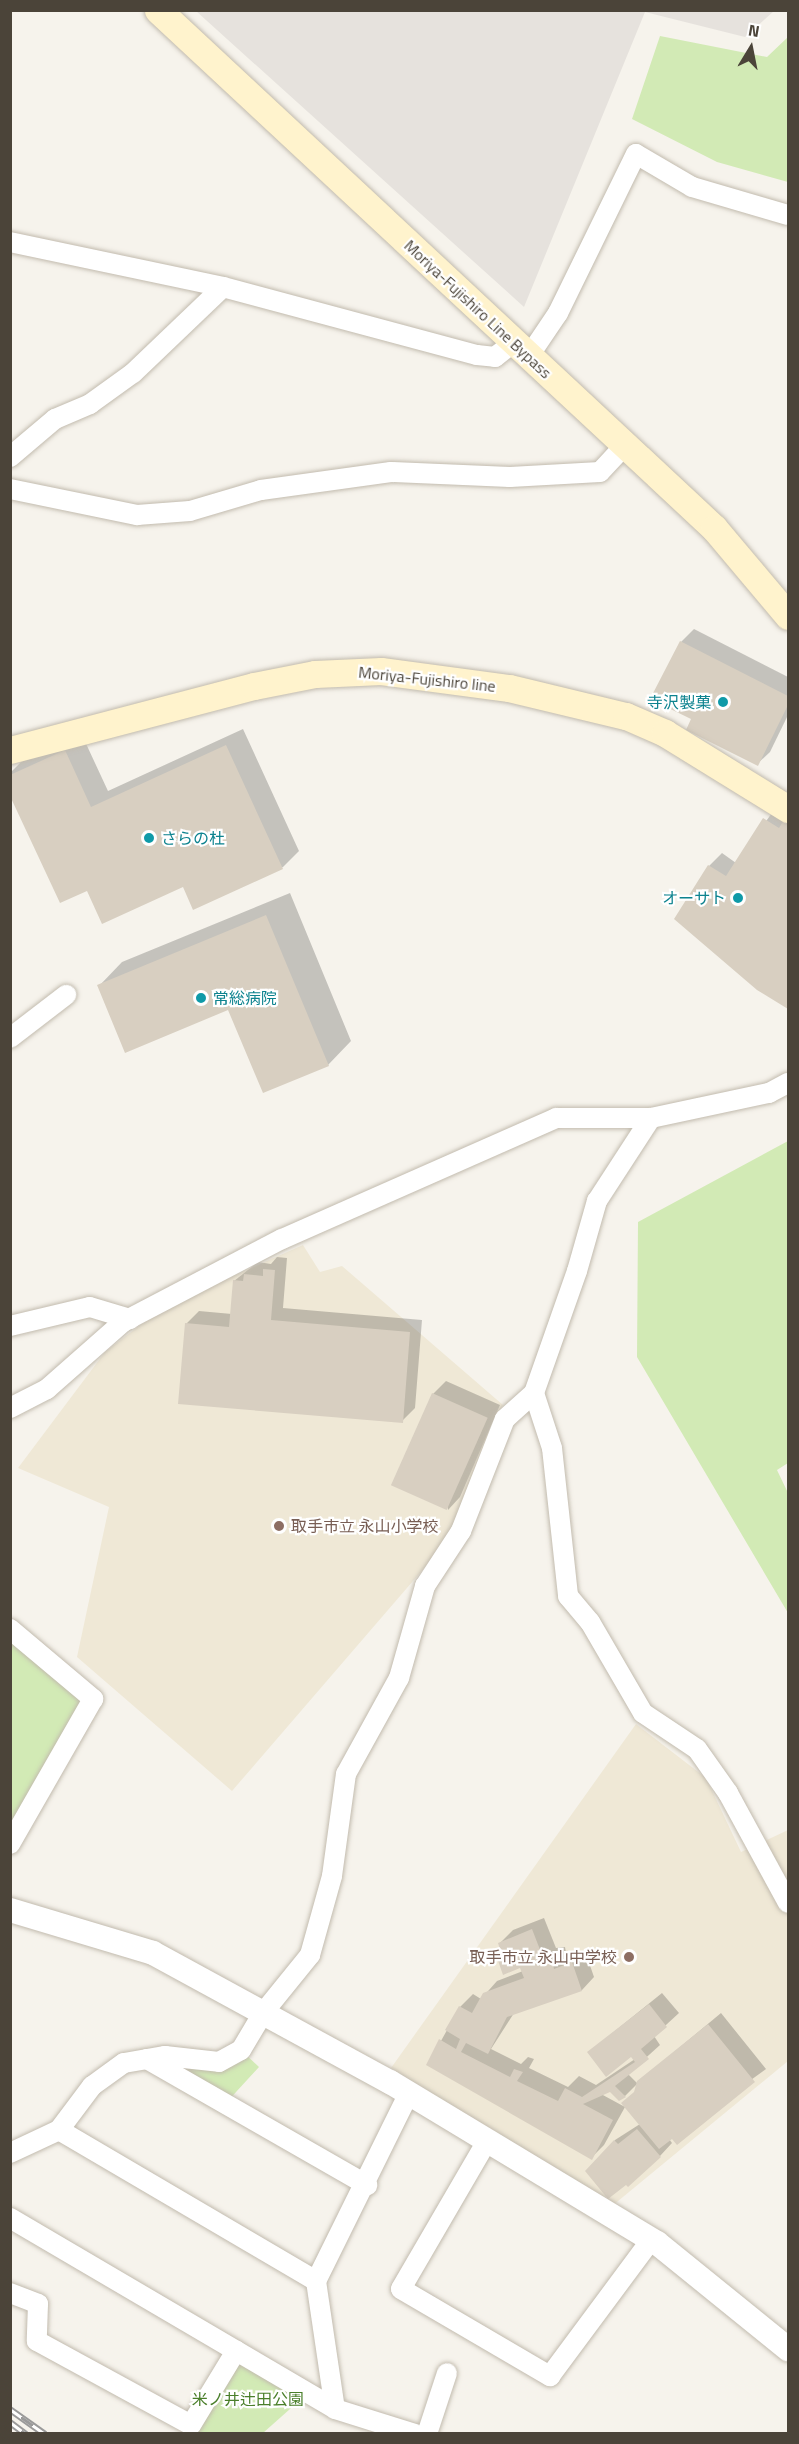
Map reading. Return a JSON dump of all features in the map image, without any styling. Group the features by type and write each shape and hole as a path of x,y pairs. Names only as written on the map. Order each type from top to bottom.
{"main road":[{"name":"Moriya-Fujishiro Line Bypass","path":"158,10 714,528 789,616"},
{"name":"Moriya-Fujishiro line","path":"10,750 254,686 315,674 381,671 509,688 626,716 665,733 789,809"}],"street":[{"path":"10,242 223,287 477,355 495,357 521,349 558,313 636,154 692,187 789,215"},
{"path":"10,457 55,419 90,404 133,373 223,287"},
{"path":"10,489 72,504 147,514 190,511 261,490 392,472 510,477 600,472 625,445"},
{"path":"10,1038 66,995"},
{"path":"10,1408 47,1389 130,1319 282,1239 556,1118 651,1118 770,1093 789,1083"},
{"path":"10,2154 59,2130 92,2086 124,2063 165,2056 219,2061 241,2050 263,2013 310,1954 332,1876 346,1774 399,1678 425,1586 461,1531 505,1419 534,1393 578,1271 597,1201 651,1118"},
{"path":"10,1326 90,1307 130,1319"},
{"path":"534,1393 552,1448 568,1596 590,1622 643,1713 697,1749 728,1793 789,1903"},
{"path":"10,1629 93,1699 10,1844"},
{"path":"10,1910 153,1953 410,2094 651,2240 789,2349"},
{"path":"147,2059 367,2185"},
{"path":"335,2409 316,2281 367,2185 410,2094"},
{"path":"59,2130 316,2281"},
{"path":"487,2140 401,2289 550,2376 651,2240"},
{"path":"10,2218 335,2409 415,2433"},
{"path":"10,2293 38,2304 37,2342 191,2425 236,2351"},
{"path":"427,2433 447,2373"}],"shaded area":[{"path":"196,11 774,11 745,37 645,12 524,307"},
{"name":"取手市立 永山小学校","path":"303,1245 320,1272 342,1266 503,1405 491,1425 472,1487 444,1545 232,1791 77,1657 109,1507 18,1468 105,1352 164,1307"},
{"name":"取手市立 永山中学校","path":"636,1724 706,1778 741,1852 788,1830 788,2061 612,2206 391,2068"}],"green space":[{"path":"660,36 767,57 788,37 788,182 717,162 632,119"},
{"path":"788,1141 788,1463 777,1470 788,1493 788,1613 637,1357 638,1222"},
{"path":"11,1629 93,1699 11,1844"},
{"path":"241,2050 259,2067 225,2104 165,2056 219,2062"},
{"name":"米ノ井辻田公園","path":"236,2351 308,2393 263,2433 187,2434"}],"building":[{"name":"寺沢製菓","path":"680,641 788,696 788,705 758,766 686,730 691,719 650,699"},
{"name":"さらの杜","path":"226,745 283,869 193,910 183,887 102,924 87,891 60,903 10,796 10,775 65,750 91,807"},
{"name":"オーサト","path":"763,818 779,828 785,818 788,820 788,1009 757,990 674,919 708,865 726,876"},
{"name":"常総病院","path":"266,915 329,1066 263,1093 228,1010 125,1053 97,985"},
{"path":"263,1269 275,1270 271,1320 410,1332 403,1423 178,1404 185,1323 229,1327 233,1280 243,1281 244,1274 263,1276"},
{"path":"432,1393 488,1418 447,1510 391,1485"},
{"path":"532,1929 544,1960 552,1959 554,1969 572,1962 582,1991 507,2017 488,2054 466,2043 461,2052 510,2077 514,2069 523,2072 517,2081 558,2101 565,2088 582,2097 635,2062 631,2057 606,2077 587,2052 649,2004 667,2027 641,2049 649,2059 615,2086 626,2097 619,2101 610,2092 583,2104 613,2120 592,2160 426,2065 439,2039 456,2049 460,2039 445,2030 459,2006 472,2013 483,1993 524,1978 520,1968 503,1975 496,1955 501,1953 498,1943"},
{"path":"708,2024 755,2082 677,2145 672,2139 659,2149 621,2103 634,2092 637,2081"},
{"path":"637,2129 661,2157 628,2187 626,2185 608,2199 585,2171 614,2140 618,2144"}],"railway":[{"path":"10,2409 45,2434"},
{"path":"10,2422 26,2434"}],"place":[{"name":"寺沢製菓","path":"723,702"},
{"name":"さらの杜","path":"149,838"},
{"name":"オーサト","path":"738,898"},
{"name":"常総病院","path":"201,998"},
{"name":"取手市立 永山小学校","path":"279,1526"},
{"name":"取手市立 永山中学校","path":"629,1957"}]}
